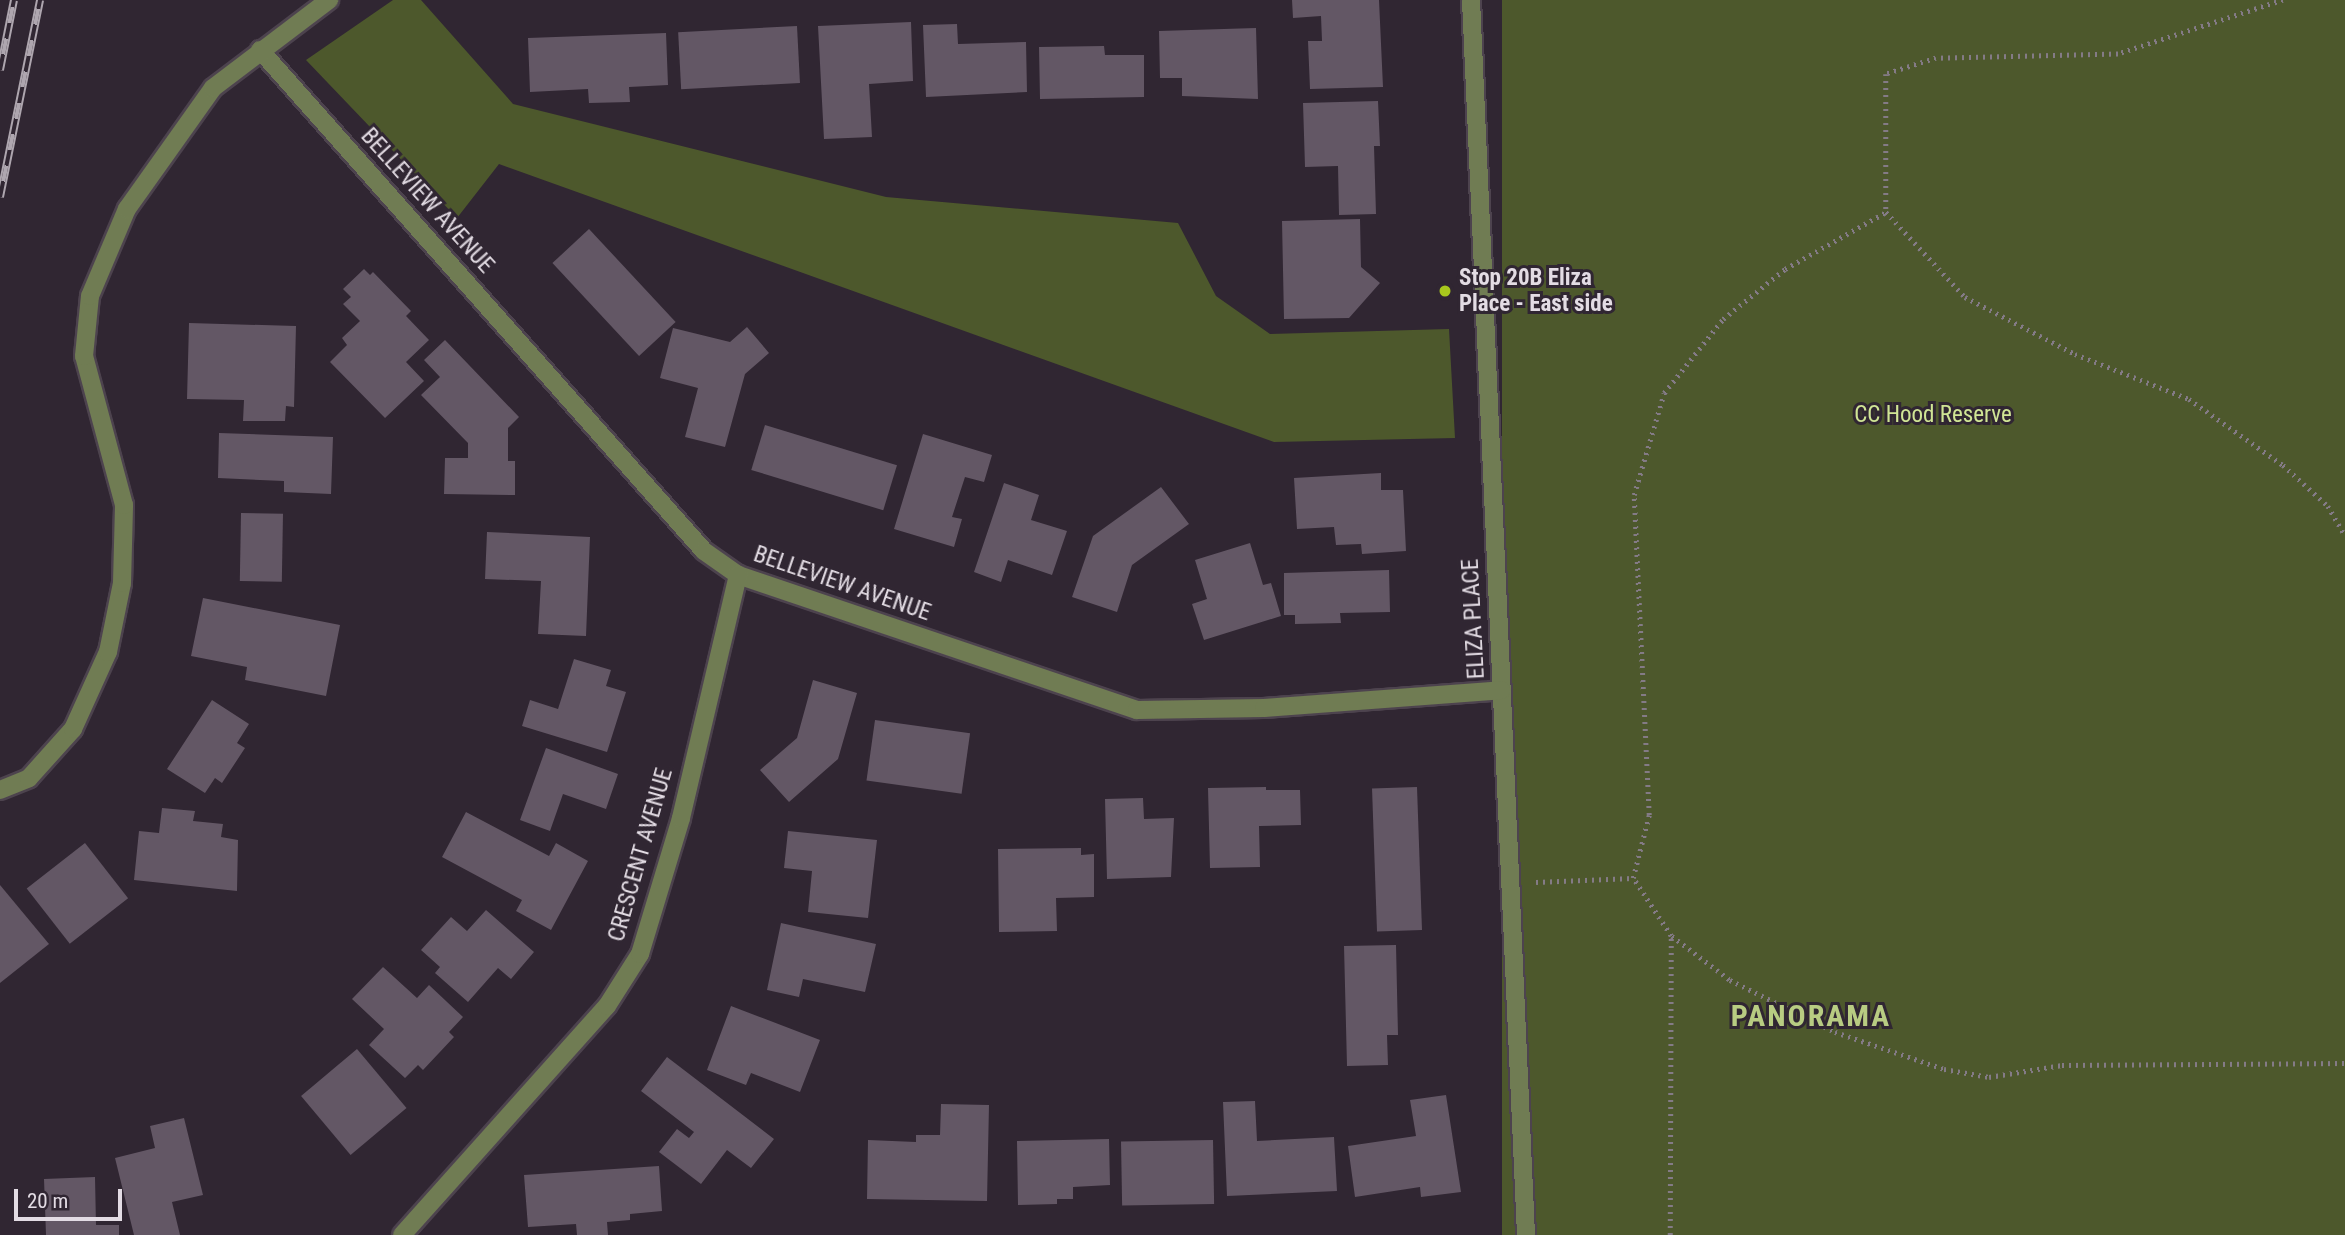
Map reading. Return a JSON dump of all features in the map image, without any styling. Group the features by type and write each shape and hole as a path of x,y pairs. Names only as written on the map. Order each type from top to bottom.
{"street":[{"path":"0,790 29,778 73,729 108,652 117,606 124,505 83,356 90,296 127,209 213,88 329,0"},
{"name":"ELIZA PLACE","path":"1471,0 1526,1235"},
{"name":"BELLEVIEW AVENUE","path":"260,50 704,551 738,575 1137,710 1264,708 1501,690"},
{"name":"CRESCENT AVENUE","path":"402,1235 607,1006 639,954 681,818 738,575"}],"path":[{"path":"2283,0 2118,54 1936,58 1886,74 1886,212 1965,296 2075,354 2189,400 2283,465 2328,506 2345,535"},
{"path":"1886,212 1785,269 1723,319 1664,393 1634,495 1649,815 1633,878 1671,936 1730,980 1835,1032 1944,1069 1989,1077 2062,1065 2345,1063"},
{"path":"1510,883 1633,878"},
{"path":"1670,1235 1671,936"}],"green space":[{"path":"393,0 421,0 513,104 886,197 1178,223 1216,296 1270,334 1449,329 1455,438 1274,442 499,164 457,218 306,60"},
{"name":"CC Hood Reserve","path":"1502,0 2345,0 2345,1235 1502,1235"}],"building":[{"path":"1292,0 1379,0 1383,87 1310,89 1308,41 1322,41 1321,16 1293,18"},
{"path":"911,22 913,81 869,84 872,137 824,139 818,26"},
{"path":"957,24 958,44 1026,42 1027,92 926,97 923,25"},
{"path":"797,26 800,83 681,89 678,32"},
{"path":"1256,28 1258,99 1182,96 1182,78 1160,78 1159,31"},
{"path":"666,33 668,85 629,87 630,102 589,103 588,89 530,92 528,38"},
{"path":"1104,46 1105,55 1144,55 1144,97 1040,99 1039,47"},
{"path":"1378,101 1380,146 1374,146 1376,214 1339,215 1338,166 1305,167 1303,103"},
{"path":"1360,219 1361,267 1380,283 1349,318 1284,319 1282,221"},
{"path":"589,229 676,322 639,356 552,263"},
{"path":"364,269 370,275 373,272 411,311 406,316 429,340 406,362 424,381 385,418 330,362 347,345 342,338 360,321 343,304 351,297 343,289"},
{"path":"189,323 296,326 294,407 286,406 285,421 243,421 244,400 187,399"},
{"path":"747,327 769,353 745,374 725,447 685,437 698,388 660,378 673,328 730,342"},
{"path":"445,340 519,417 508,428 508,461 515,461 515,495 444,494 445,458 468,458 468,443 421,395 440,377 424,360"},
{"path":"765,425 897,465 883,510 751,470"},
{"path":"219,433 333,437 331,494 284,492 284,481 218,478"},
{"path":"923,434 992,455 984,482 965,477 952,517 962,519 954,547 894,529"},
{"path":"1381,473 1381,490 1403,490 1406,551 1362,554 1361,544 1336,545 1334,527 1297,529 1294,478"},
{"path":"1004,483 1039,495 1031,520 1067,531 1052,575 1008,560 1001,582 974,572"},
{"path":"1161,487 1189,524 1132,565 1117,612 1072,597 1093,536"},
{"path":"241,513 283,514 282,582 240,581"},
{"path":"487,532 590,537 586,636 538,634 541,581 485,579"},
{"path":"1250,543 1263,585 1271,583 1281,616 1204,640 1192,604 1207,599 1195,560"},
{"path":"1389,570 1390,612 1340,613 1341,623 1295,624 1295,615 1284,615 1284,573"},
{"path":"203,598 340,625 326,696 245,680 247,667 191,656"},
{"path":"574,659 611,670 606,686 626,692 607,752 522,726 530,700 558,709"},
{"path":"813,680 857,693 838,759 789,802 760,770 797,738"},
{"path":"212,700 249,724 237,743 245,748 222,783 215,778 205,793 167,769"},
{"path":"875,720 970,733 962,794 867,780"},
{"path":"546,748 618,774 606,809 563,794 550,831 520,820"},
{"path":"1266,787 1266,790 1300,790 1301,825 1259,826 1260,867 1210,868 1208,788"},
{"path":"1417,787 1422,930 1377,931 1372,789"},
{"path":"1143,798 1144,819 1174,818 1171,877 1107,879 1105,799"},
{"path":"162,808 195,811 193,821 223,824 221,837 238,840 237,891 134,880 139,831 159,833"},
{"path":"466,812 549,856 556,843 588,861 551,930 516,911 522,900 442,857"},
{"path":"788,831 877,840 868,918 808,912 812,871 784,868"},
{"path":"85,843 128,898 70,944 27,889"},
{"path":"1081,848 1081,855 1094,854 1094,897 1056,898 1057,931 999,932 998,849"},
{"path":"0,885 49,944 0,983"},
{"path":"486,910 534,952 511,979 498,968 468,1002 435,973 440,967 421,950 451,917 467,931"},
{"path":"781,923 876,944 865,992 803,979 799,997 767,990"},
{"path":"1396,945 1398,1035 1387,1035 1388,1065 1347,1066 1344,946"},
{"path":"383,967 417,998 429,985 463,1017 449,1032 454,1037 423,1070 418,1065 405,1078 369,1045 384,1029 352,999"},
{"path":"731,1006 820,1040 800,1092 751,1073 746,1085 707,1070"},
{"path":"357,1049 406,1108 351,1155 301,1096"},
{"path":"667,1057 774,1139 751,1168 727,1150 701,1184 659,1152 677,1129 689,1138 694,1132 641,1091"},
{"path":"1446,1095 1461,1192 1421,1197 1420,1187 1355,1197 1348,1146 1416,1136 1410,1100"},
{"path":"1255,1101 1257,1141 1334,1137 1337,1191 1227,1196 1223,1102"},
{"path":"941,1104 989,1105 987,1201 867,1199 868,1140 916,1142 916,1135 940,1135"},
{"path":"184,1118 203,1195 172,1202 180,1235 134,1235 115,1158 155,1148 150,1126"},
{"path":"1109,1139 1110,1185 1073,1187 1073,1199 1057,1199 1057,1204 1018,1205 1017,1141"},
{"path":"1213,1140 1214,1204 1122,1206 1121,1142"},
{"path":"659,1166 662,1211 630,1214 630,1220 607,1222 608,1235 577,1235 576,1224 528,1227 524,1175"},
{"path":"95,1177 96,1225 119,1225 119,1235 46,1235 44,1179"}],"railway":[{"path":"0,70 14,0"},
{"path":"0,197 40,0"}],"place":[{"name":"Stop 20B Eliza Place - East side","path":"1445,291"}],"district":[{"name":"PANORAMA","path":"1811,1016"}]}
